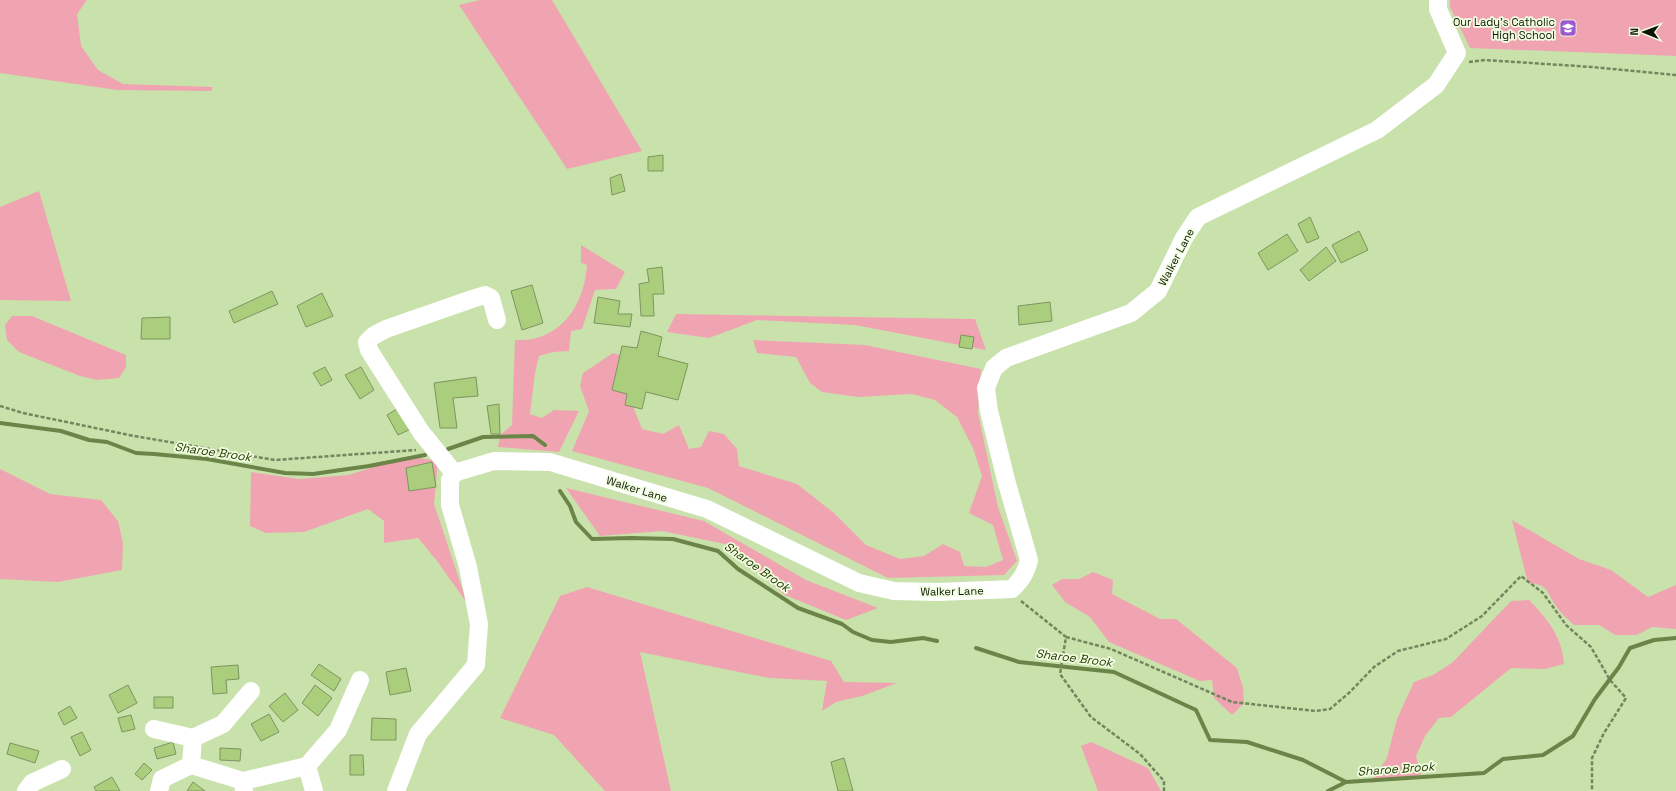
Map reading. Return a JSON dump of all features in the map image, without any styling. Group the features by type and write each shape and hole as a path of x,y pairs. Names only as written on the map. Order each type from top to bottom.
{"street":[{"path":"1438,0 1438,9 1453,60"},
{"name":"Walker Lane","path":"454,473 494,461 550,462 707,509 859,583 894,591 938,592 1012,589 1022,580 1027,570 1029,560 1006,480 989,411 986,388 994,368 1006,358 1131,313 1158,291 1184,238 1198,217 1378,130 1436,85 1453,60"},
{"path":"396,791 418,734 476,665 479,624 468,567 450,505 450,480 454,473 421,432 369,350 367,342 373,336 386,329 472,298 485,296 491,298 497,320"},
{"path":"159,791 162,779 191,765 243,786 307,766 338,730 360,680"},
{"path":"154,729 194,738 223,724 251,691"},
{"path":"191,765 194,738"},
{"path":"307,766 314,791"},
{"path":"26,791 32,783 62,769"}],"path":[{"path":"1453,60 1485,60 1592,67 1676,75"},
{"path":"0,406 22,413 134,436 275,460 435,448"},
{"path":"1012,589 1020,600 1066,637 1111,649 1232,702 1316,711 1330,709 1350,692 1374,667 1398,651 1446,638 1482,616 1521,576 1544,593 1566,624 1590,647 1603,669 1626,698 1604,733 1592,758 1592,791"},
{"path":"1066,637 1060,674 1092,717 1140,754 1164,781 1164,791"}],"shaded area":[{"path":"0,0 87,0 77,14 81,46 98,70 123,84 213,87 211,91 117,90 0,73"},
{"path":"480,0 552,0 642,151 567,169 459,5"},
{"name":"Our Lady's Catholic High School","path":"1450,0 1676,0 1676,56 1470,48 1450,7"},
{"path":"39,191 71,301 0,300 0,207"},
{"path":"581,245 625,272 616,289 595,290 582,329 571,331 569,351 553,352 539,356 535,373 530,414 542,418 554,410 579,411 559,452 498,447 500,435 512,425 515,340 533,339 548,334 558,328 573,310 579,300 586,277 587,265 581,263"},
{"path":"676,314 975,319 986,350 855,325 757,320 709,338 667,332"},
{"path":"12,316 32,316 126,355 126,367 119,378 97,380 80,376 19,352 7,340 5,325"},
{"path":"753,340 865,345 981,369 978,413 998,507 1017,561 1004,575 888,578 708,488 572,451 589,411 580,386 583,373 613,353 622,356 613,386 626,389 642,429 663,434 679,425 689,449 701,447 709,431 724,434 737,449 739,466 797,484 834,513 866,545 900,559 924,556 943,544 960,552 964,566 986,567 1003,560 993,525 969,513 982,476 973,448 957,417 935,400 912,394 858,397 822,392 810,383 796,357 757,353"},
{"path":"418,458 438,461 434,504 467,603 437,561 418,538 384,543 384,521 368,509 304,532 266,533 250,526 251,472 299,479 348,475 393,461"},
{"path":"0,469 50,494 101,500 118,521 123,543 122,570 58,582 0,579"},
{"path":"566,488 704,521 806,580 878,608 846,620 785,595 725,544 662,531 600,536"},
{"path":"1512,520 1579,559 1611,570 1648,597 1676,585 1676,629 1652,627 1637,635 1615,635 1599,625 1574,625 1558,609 1546,589 1539,585 1528,583"},
{"path":"1093,572 1113,580 1112,594 1160,619 1176,619 1237,668 1243,688 1244,703 1232,715 1214,698 1212,680 1200,681 1109,642 1090,617 1065,602 1052,585 1062,579 1079,579"},
{"path":"587,587 831,661 844,682 897,683 862,696 836,702 822,711 827,681 769,678 640,652 671,791 605,791 554,735 500,718 560,596"},
{"path":"1529,600 1548,621 1553,629 1563,654 1564,664 1545,669 1511,668 1451,717 1439,718 1425,736 1416,756 1421,775 1370,783 1387,758 1397,719 1414,682 1433,675 1453,662 1511,601"},
{"path":"1091,742 1148,768 1161,791 1098,791 1081,746"}],"building":[{"path":"663,155 663,171 648,171 648,157"},
{"path":"621,174 625,191 612,195 610,178"},
{"path":"1310,217 1319,238 1307,243 1298,224"},
{"path":"1359,231 1368,250 1341,263 1332,245"},
{"path":"1287,234 1298,251 1268,270 1258,253"},
{"path":"1326,247 1336,261 1309,281 1300,270"},
{"path":"662,267 664,294 653,294 654,316 641,316 639,284 649,282 647,269"},
{"path":"532,285 543,323 522,330 511,291"},
{"path":"272,291 278,304 234,323 229,311"},
{"path":"322,293 333,316 306,327 297,306"},
{"path":"598,297 620,301 618,314 632,314 630,327 594,323"},
{"path":"1050,302 1052,321 1019,325 1018,306"},
{"path":"170,317 170,339 141,339 142,318"},
{"path":"641,331 662,337 658,356 688,364 678,400 646,392 642,409 625,405 627,394 612,390 622,346 637,348"},
{"path":"961,335 974,337 972,349 959,347"},
{"path":"325,367 332,380 321,386 313,373"},
{"path":"361,367 374,390 360,399 345,375"},
{"path":"476,377 478,396 453,398 457,428 440,428 434,383"},
{"path":"499,404 500,434 491,434 487,406"},
{"path":"400,407 413,428 398,435 387,415"},
{"path":"432,462 436,487 409,491 406,468"},
{"path":"319,664 341,679 334,691 311,675"},
{"path":"238,665 239,679 226,680 227,693 213,694 211,667"},
{"path":"406,668 411,691 390,695 386,672"},
{"path":"128,685 137,703 118,713 109,695"},
{"path":"315,685 332,698 318,716 302,703"},
{"path":"285,693 298,710 283,722 269,706"},
{"path":"154,697 173,697 173,708 154,708"},
{"path":"70,706 77,718 64,725 58,713"},
{"path":"269,714 279,732 261,741 251,724"},
{"path":"131,715 135,729 122,732 118,718"},
{"path":"372,718 396,719 396,740 371,740"},
{"path":"82,732 91,750 80,756 71,737"},
{"path":"173,742 176,754 157,759 154,748"},
{"path":"10,743 39,751 35,763 7,754"},
{"path":"220,748 241,749 240,761 220,760"},
{"path":"350,755 363,755 364,775 350,775"},
{"path":"844,758 853,791 838,791 831,762"},
{"path":"144,763 152,770 142,780 135,774"},
{"path":"112,777 120,791 96,791 94,787"},
{"path":"193,782 205,791 187,791"}],"waterway":[{"name":"Sharoe Brook","path":"0,423 61,431 89,440 107,442 136,453 207,459 285,473 313,474 369,466 425,455"},
{"name":"Sharoe Brook","path":"448,449 483,437 533,436 545,445"},
{"name":"Sharoe Brook","path":"560,491 570,506 576,522 592,539 673,539 718,551 738,569 798,608 842,624 853,632 872,640 891,642 923,638 937,641"},
{"name":"Sharoe Brook","path":"976,648 1019,662 1114,672 1196,710 1210,740 1247,742 1303,760 1346,782 1484,773 1503,759 1543,755 1573,736 1595,699 1619,667 1630,648 1654,640 1676,638"},
{"path":"1328,791 1346,782"}],"place":[{"name":"Our Lady's Catholic High School","path":"1568,28"}]}
